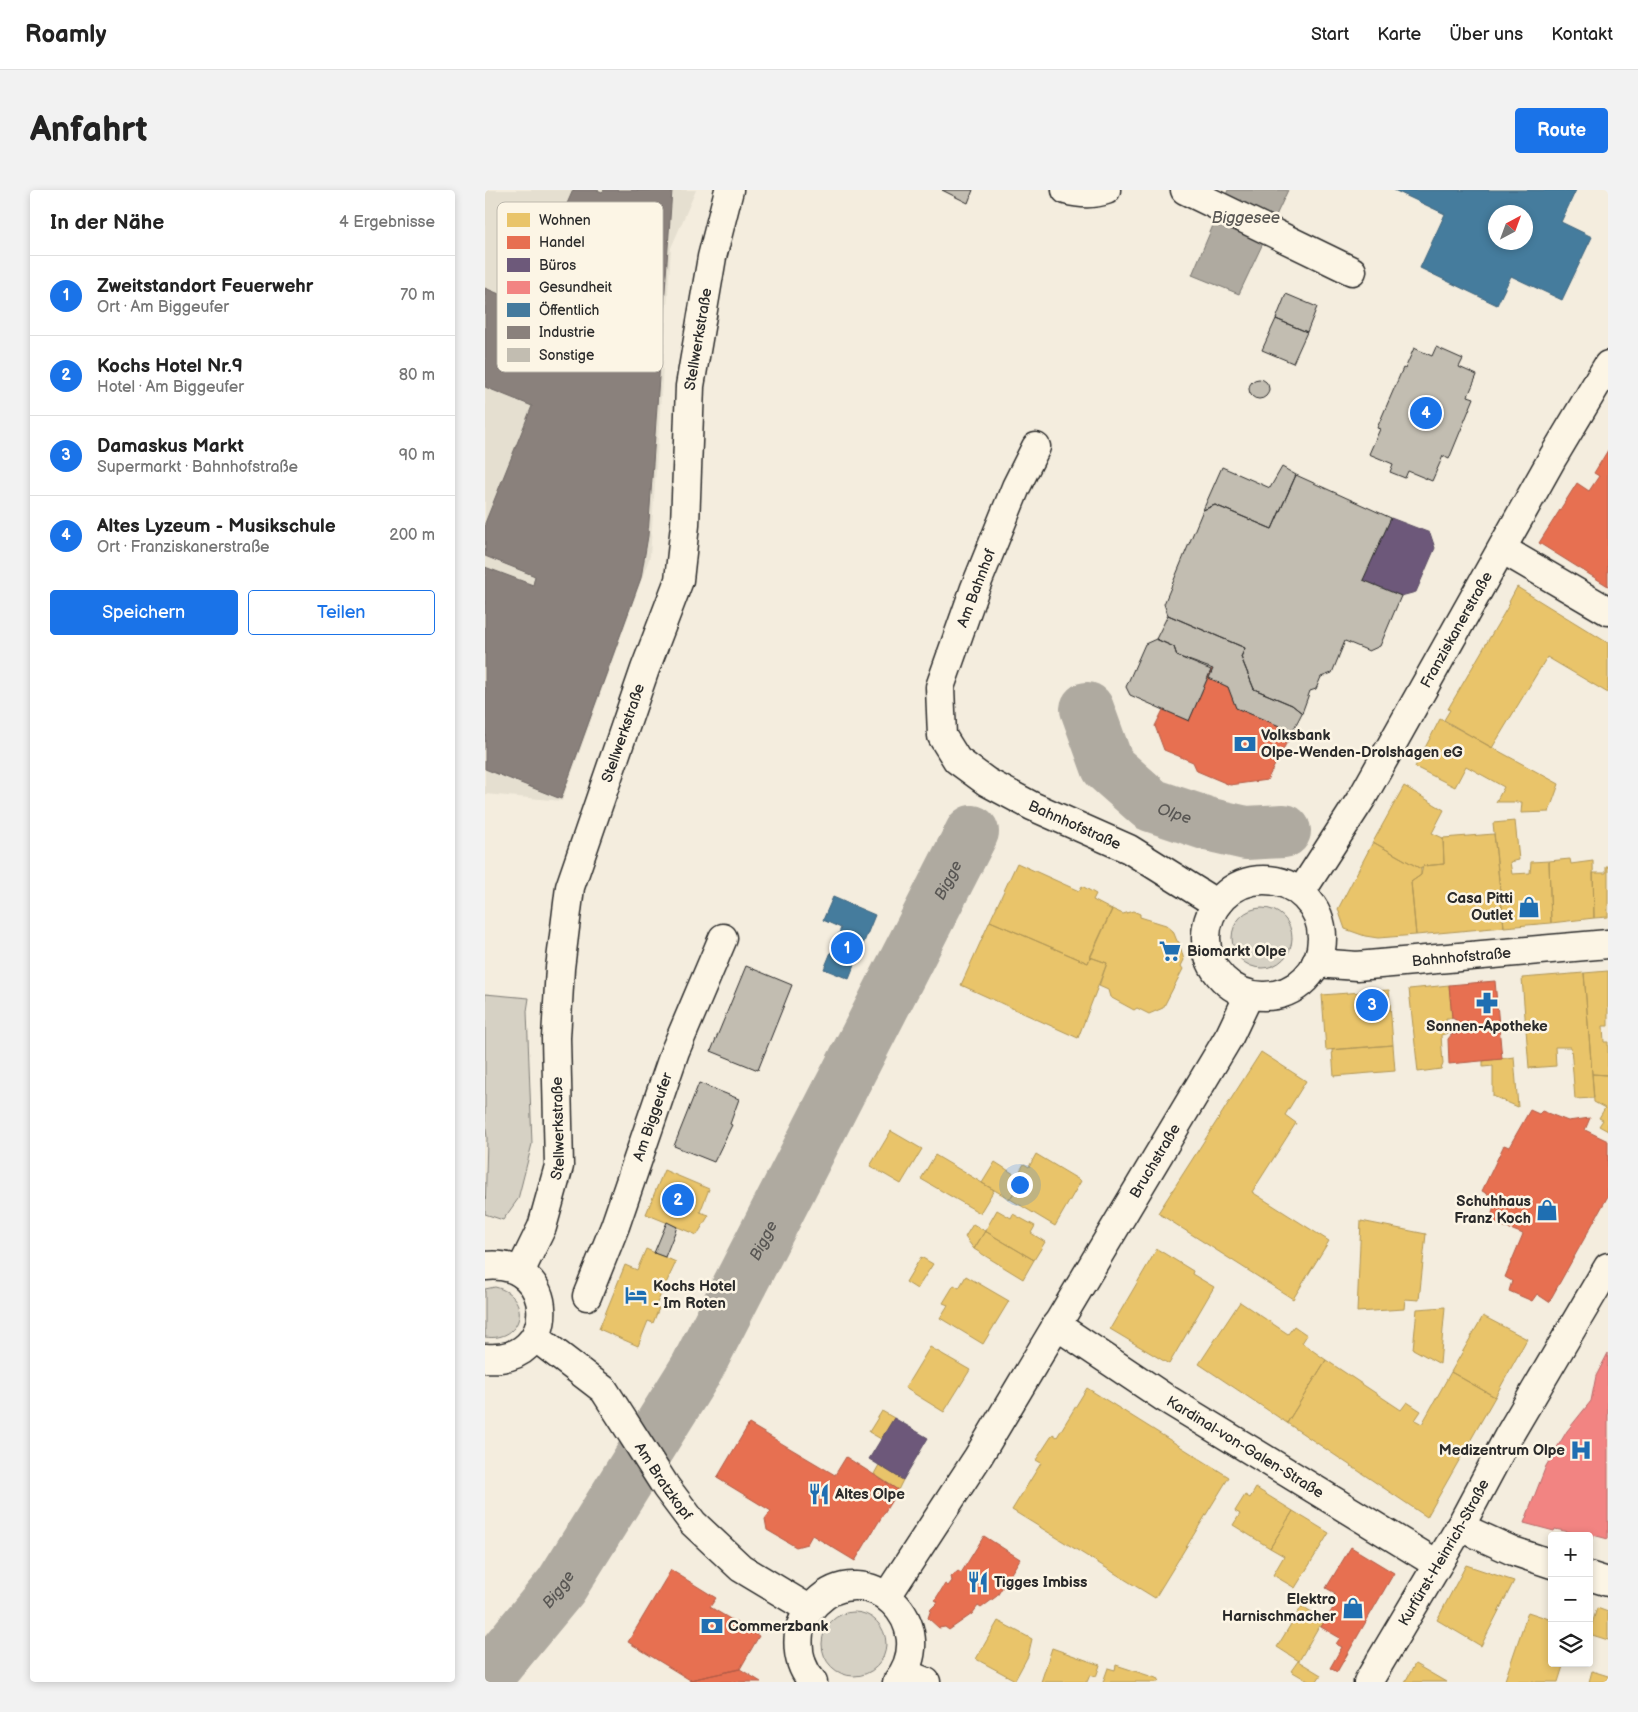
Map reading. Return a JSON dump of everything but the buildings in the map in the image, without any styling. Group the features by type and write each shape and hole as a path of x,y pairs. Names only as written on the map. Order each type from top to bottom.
{"street":[{"name":"Stellwerkstraße","path":"520,1272 542,1228 559,1166 556,1038 560,968 570,888 645,669 679,580 685,525 690,386 712,256 729,190"},
{"path":"1066,190 1079,194 1097,193 1106,190"},
{"path":"1192,194 1352,271"},
{"name":"Franziskanerstraße","path":"1301,892 1363,796 1608,364"},
{"name":"Am Bahnhof","path":"943,736 940,687 979,579 1016,487 1036,447"},
{"path":"1503,549 1608,611"},
{"name":"Bahnhofstraße","path":"943,736 957,760 987,782 1032,806 1129,849 1217,904"},
{"path":"1256,880 1280,881 1301,892 1313,908 1321,926 1322,945 1316,963 1305,980 1288,991 1269,996 1249,995 1231,987 1217,974 1208,957 1205,938 1209,918 1217,904 1227,891 1241,884 1256,880"},
{"name":"Am Biggeufer","path":"587,1296 615,1226 675,1051 723,938"},
{"name":"Bahnhofstraße","path":"1316,963 1357,966 1608,944"},
{"name":"Bruchstraße","path":"887,1596 978,1457 1230,1035 1249,995"},
{"path":"485,1266 509,1267 520,1272 531,1282 539,1295 542,1309 541,1324 535,1337 526,1348 513,1356 499,1360 485,1358"},
{"name":"Kurfürst-Heinrich-Straße","path":"1367,1682 1460,1527 1509,1437 1608,1268"},
{"name":"Kardinal-von-Galen-Straße","path":"1056,1325 1165,1398 1437,1564"},
{"name":"Am Bratzkopf","path":"535,1337 604,1390 666,1487 693,1523 741,1568 809,1609"},
{"path":"1460,1527 1513,1551 1548,1563"},
{"path":"1592,1577 1608,1582"},
{"path":"813,1682 801,1664 798,1645 800,1626 809,1609 829,1593 854,1587 871,1589 887,1596 899,1608 908,1623 912,1640 909,1679"}],"shaded area":[{"path":"485,190 696,190 671,248 663,365 663,202 497,202 497,372 663,372 650,556 562,801 485,794"},
{"path":"1262,908 1278,913 1283,917 1287,922 1292,938 1287,954 1283,959 1278,963 1262,968 1246,963 1241,959 1237,954 1232,938 1237,922 1241,917 1246,913"},
{"path":"485,994 529,998 527,1011 532,1144 518,1199 503,1220 485,1214 487,1138 485,1120"},
{"path":"495,1287 507,1292 515,1299 519,1308 519,1318 515,1326 508,1333 498,1337 485,1337 485,1289"},
{"path":"854,1612 866,1615 877,1621 883,1632 886,1644 883,1656 877,1667 866,1673 854,1676 842,1673 831,1667 825,1656 822,1644 825,1632 831,1621 842,1615"}],"water":[{"name":"Biggesee","path":"1228,190 1288,190 1239,294 1192,275"}],"waterway":[{"name":"Olpe","path":"1087,709 1108,767 1151,805 1211,825 1246,833 1284,831"},
{"name":"Bigge","path":"485,1678 561,1586 697,1368 972,832"}],"place":[{"name":"Altes Lyzeum - Musikschule","path":"1426,413"},
{"name":"Volksbank Olpe-Wenden-Drolshagen eG","path":"1245,744"},
{"name":"Casa Pitti Outlet","path":"1529,907"},
{"name":"Zweitstandort Feuerwehr","path":"847,948"},
{"name":"Biomarkt Olpe","path":"1170,951"},
{"name":"Sonnen-Apotheke","path":"1487,1003"},
{"name":"Damaskus Markt","path":"1372,1005"},
{"name":"Kochs Hotel Nr.9","path":"678,1200"},
{"name":"Schuhhaus Franz Koch","path":"1547,1210"},
{"name":"Kochs Hotel - Im Roten","path":"636,1295"},
{"name":"Medizentrum Olpe","path":"1581,1450"},
{"name":"Altes Olpe","path":"819,1494"},
{"name":"Tigges Imbiss","path":"978,1582"},
{"name":"Elektro Harnischmacher","path":"1353,1608"},
{"name":"Commerzbank","path":"712,1626"}]}
